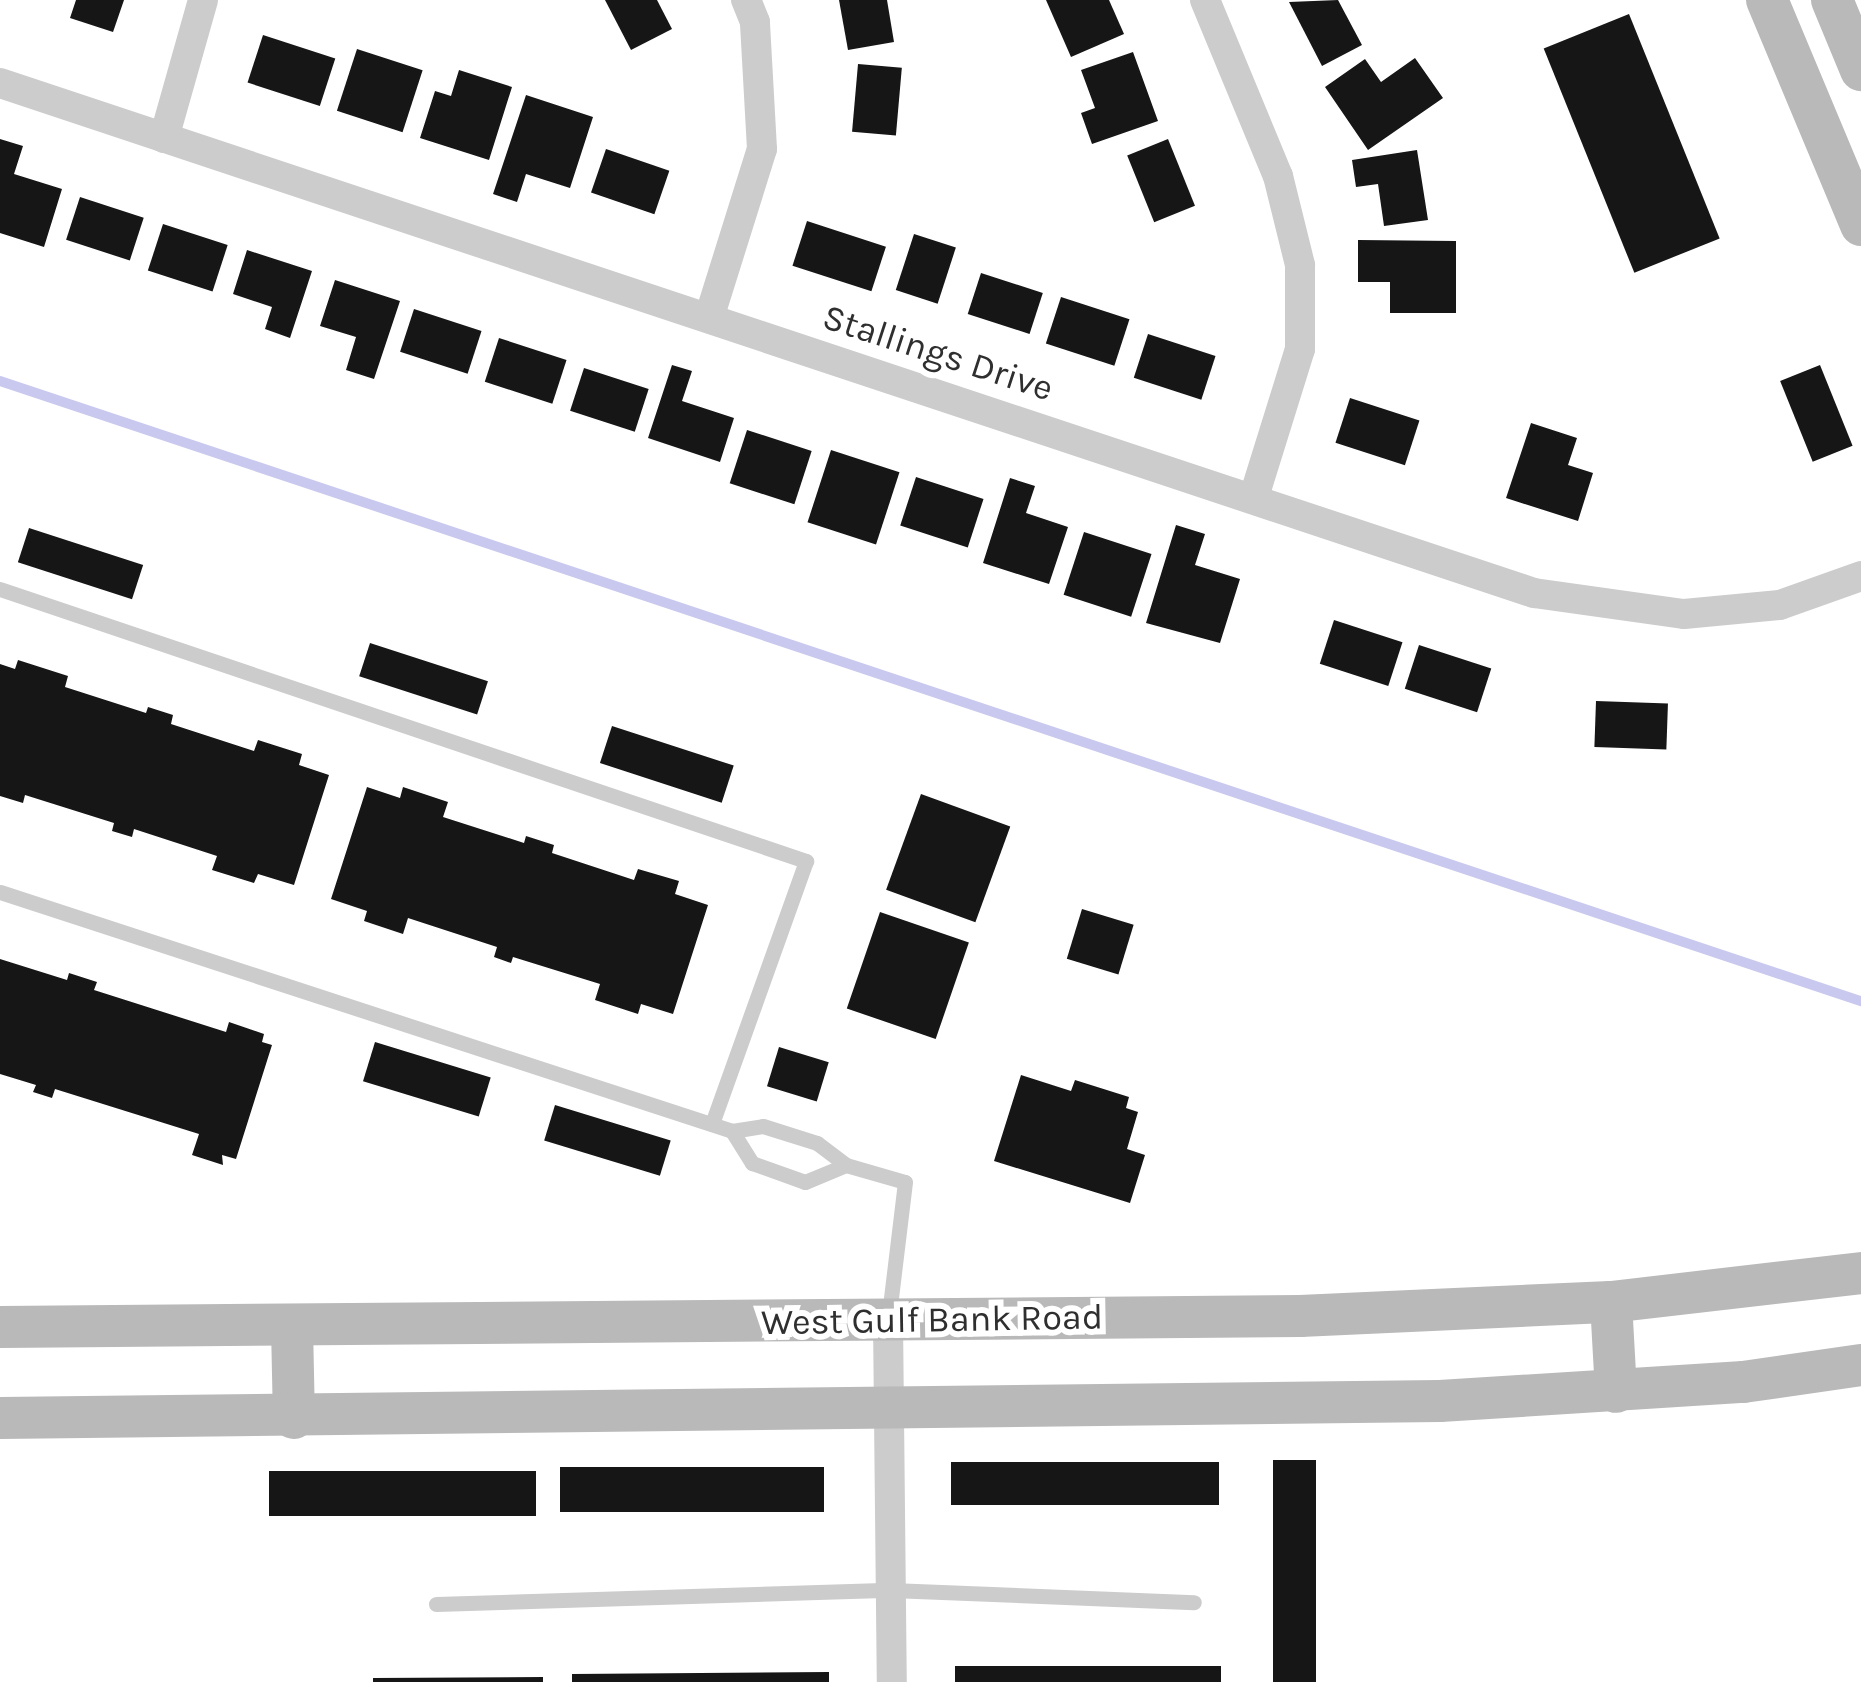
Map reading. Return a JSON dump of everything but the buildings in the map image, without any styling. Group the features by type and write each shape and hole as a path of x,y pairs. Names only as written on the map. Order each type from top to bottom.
{"main road":[{"path":"1767,0 1861,225"},
{"path":"1843,4 1861,70"},
{"name":"West Gulf Bank Road","path":"0,1327 1300,1316 1611,1302 1861,1273"},
{"path":"1611,1302 1616,1392"},
{"path":"292,1326 294,1418"},
{"path":"0,1418 889,1412 1440,1401 1616,1392 1861,1365"}],"street":[{"path":"164,138 203,0"},
{"path":"709,319 762,149 755,22 746,0"},
{"path":"1205,0 1278,176 1300,265 1300,350 1254,497"},
{"name":"Stallings Drive","path":"0,83 1534,593 1684,614 1780,605 1861,576"},
{"path":"888,1320 892,1682"}],"lane":[{"path":"0,590 806,860 712,1124"},
{"path":"0,892 732,1131 764,1126 817,1144 846,1165 904,1182 888,1320"},
{"path":"732,1131 752,1163 805,1182 846,1165"},
{"path":"436,1604 891,1591 1194,1602"}],"waterway":[{"path":"0,381 1861,1001"}]}
